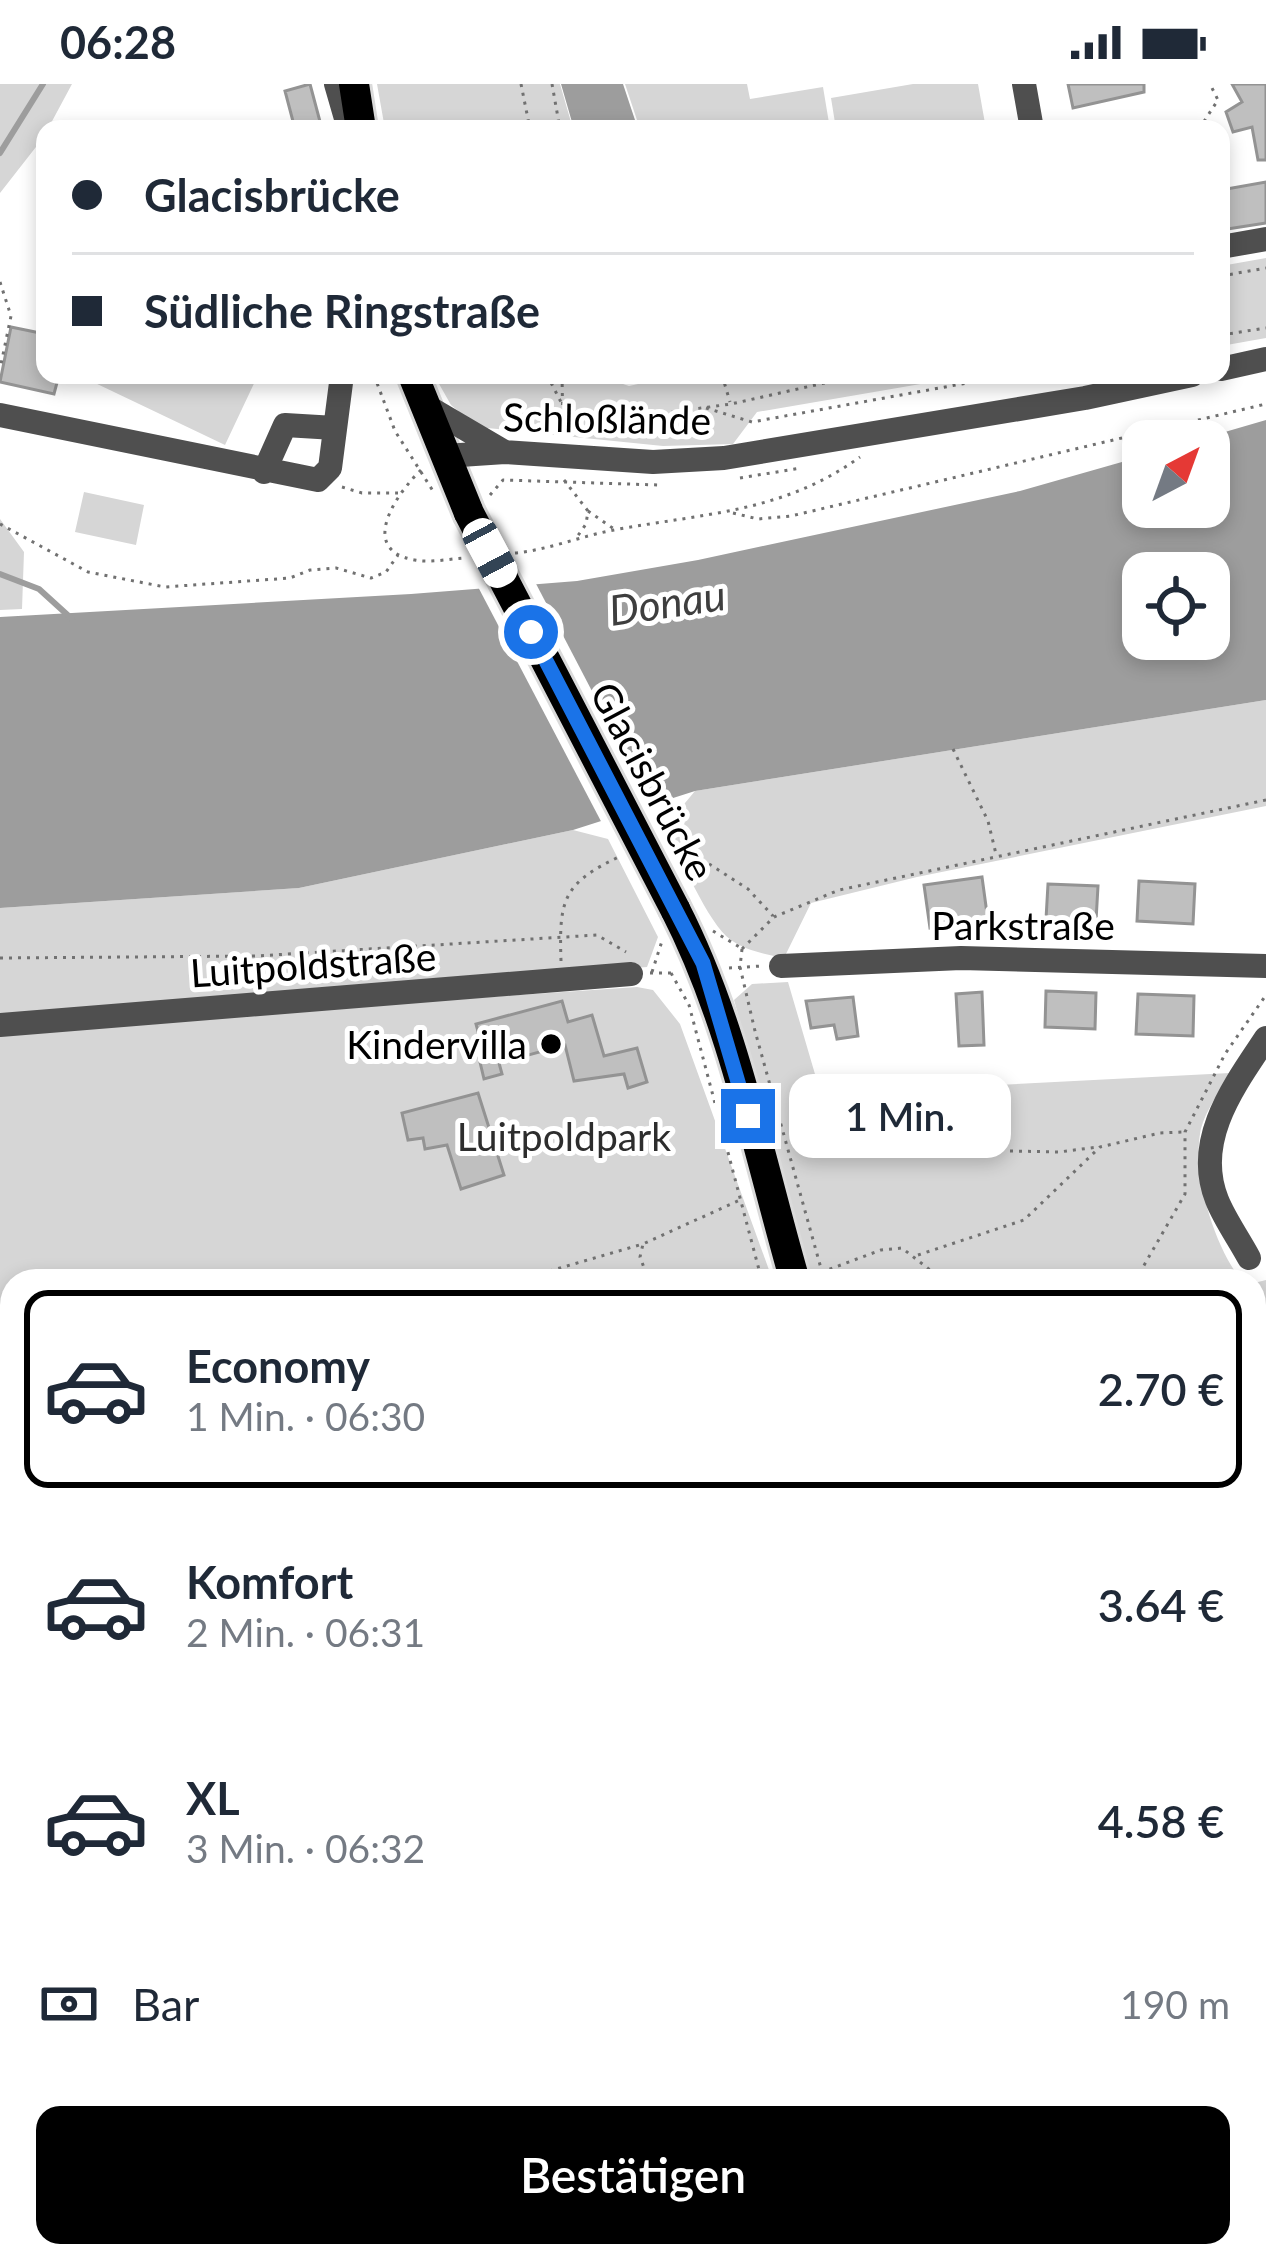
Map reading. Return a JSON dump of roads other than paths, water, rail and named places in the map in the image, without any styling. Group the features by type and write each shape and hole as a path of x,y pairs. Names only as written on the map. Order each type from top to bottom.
{"main road":[{"path":"351,120 354,84"},
{"name":"Glacisbrücke","path":"418,390 445,456 481,511 669,921 703,963 807,1269"}],"street":[{"path":"336,84 349,120"},
{"path":"1024,84 1030,120"},
{"path":"1230,245 1266,239"},
{"path":"1230,367 1266,359"},
{"path":"0,415 318,480 330,468 341,384"},
{"name":"Schloßlände","path":"445,456 505,452 653,462 724,458 1082,386"},
{"path":"418,390 505,452 480,469 469,484 481,511"},
{"path":"264,472 285,425 335,428"},
{"name":"Parkstraße","path":"781,966 961,958 1266,966"},
{"name":"Luitpoldstraße","path":"0,1025 630,965"},
{"path":"1249,1258 1217,1201 1209,1169 1217,1119 1266,1038"}],"water":[{"path":"561,84 623,84 635,120 571,120"},
{"name":"Donau","path":"1266,420 1266,700 695,791 573,830 299,888 0,908 0,617 577,581 1020,491 1122,462 1122,528 1230,528 1230,430"}],"waterway":[{"path":"0,153 43,84"},
{"path":"0,574 39,589 72,619"}],"place":[{"name":"Kindervilla","path":"551,1044"}],"park label":[{"name":"Luitpoldpark","path":"564,1136"}]}
